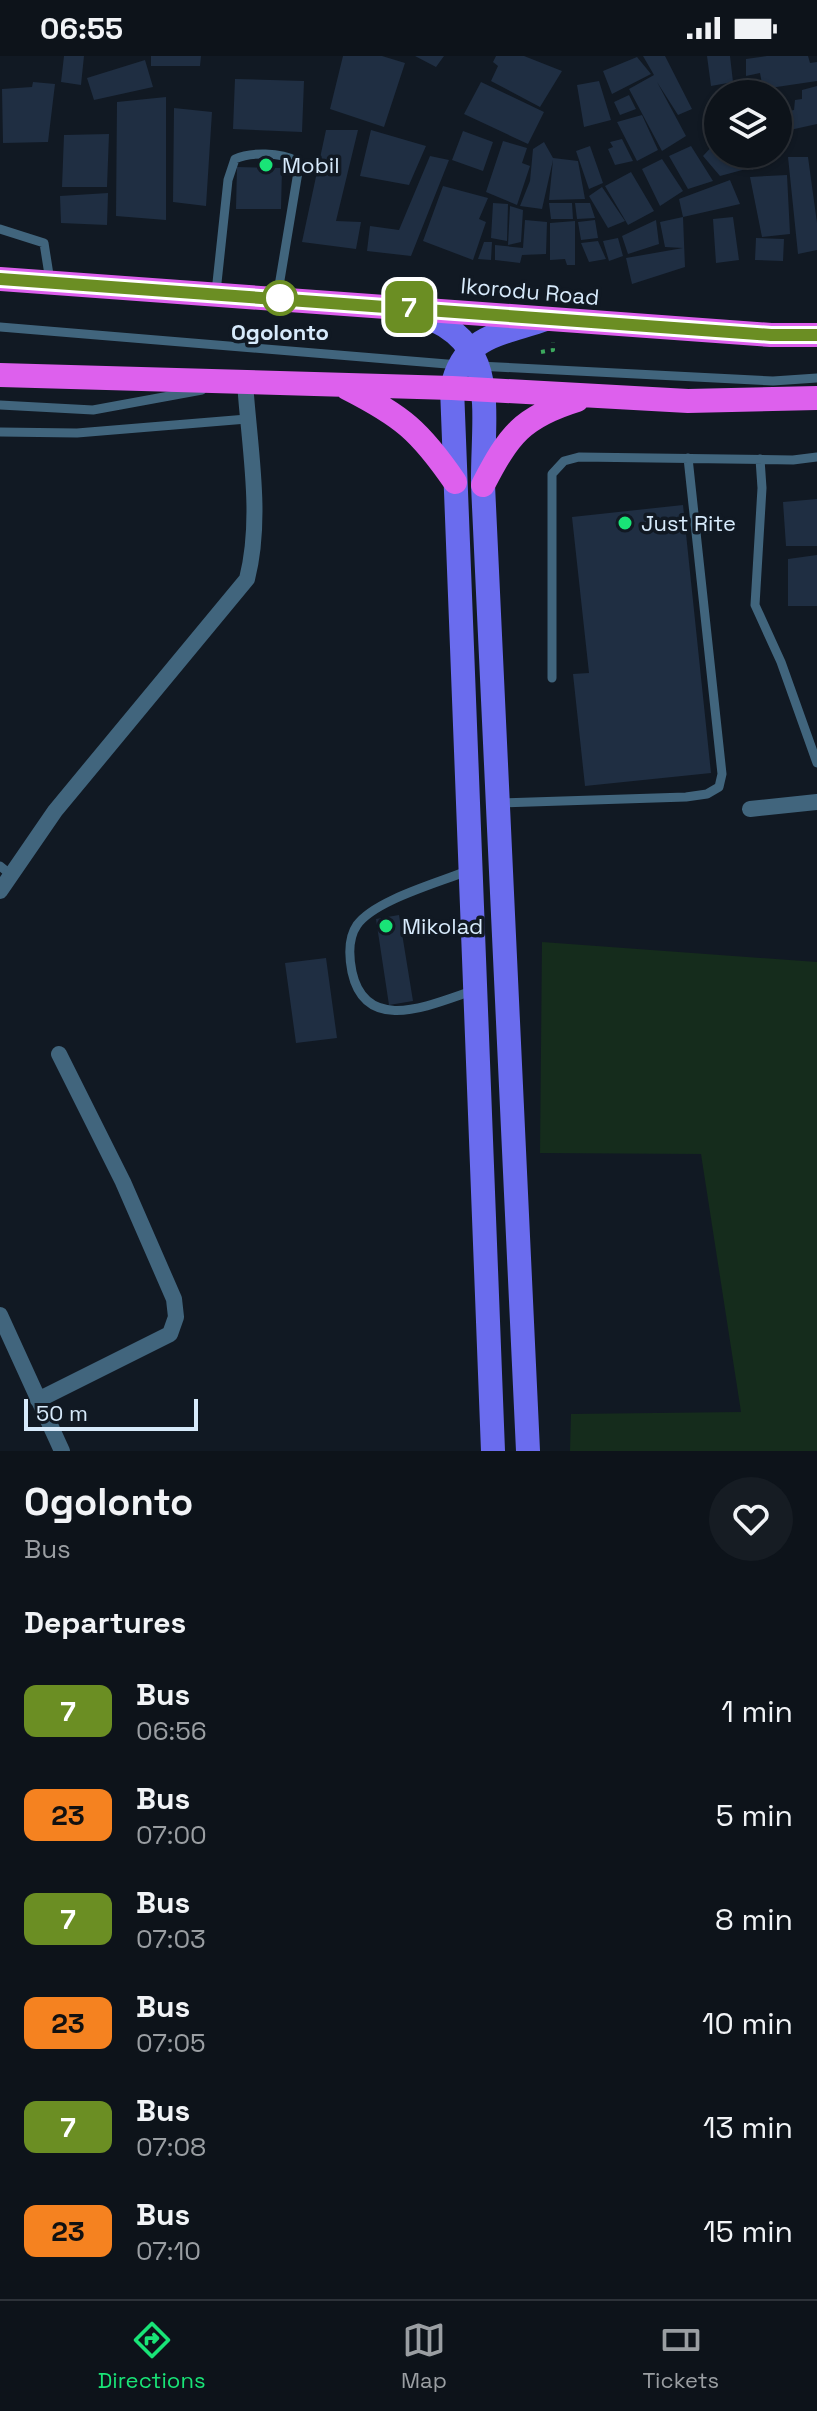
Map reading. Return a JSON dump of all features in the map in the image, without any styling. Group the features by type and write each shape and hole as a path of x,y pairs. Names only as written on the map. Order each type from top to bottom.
{"highway":[{"name":"Ikorodu Road","path":"0,279 771,335 817,335"},
{"path":"0,375 342,386 468,371 588,396 688,401 817,398"},
{"path":"342,386 392,411 419,433 455,482"},
{"path":"483,485 515,431 530,418 588,396"}],"main road":[{"path":"390,306 431,317 456,331 468,371 483,485 528,1451"},
{"path":"493,1451 455,482 468,371 546,319"}],"street":[{"path":"0,891 5,871 247,579 253,555 245,382"},
{"path":"750,809 817,802"},
{"path":"38,1400 170,1334 176,1317 174,1299 123,1182 59,1054"},
{"path":"0,1315 62,1451"}],"lane":[{"path":"215,294 228,180 235,159 244,155 288,156 296,161 298,172 277,298"},
{"path":"0,229 44,243 50,282"},
{"path":"0,327 468,371 773,381 817,378"},
{"path":"0,405 93,410 245,382"},
{"path":"0,432 77,433 247,419"},
{"path":"552,678 552,474 564,461 579,457 817,457"},
{"path":"497,803 686,797 707,794 719,787 722,774 688,458"},
{"path":"760,459 762,488 753,592 755,605 781,662 817,763"},
{"path":"470,870 372,911 356,926 349,944 357,993 373,1007 394,1012 475,990"}],"green space":[{"path":"542,942 817,962 817,1451 570,1451 571,1414 741,1412 701,1154 540,1153"}],"building":[{"path":"64,56 84,56 81,85 61,82"},
{"path":"151,56 201,56 200,66 151,66"},
{"path":"343,56 382,56 405,63 384,127 330,109"},
{"path":"415,56 444,56 436,67"},
{"path":"496,56 524,56 562,71 540,107 491,81 498,66 493,62"},
{"path":"643,56 665,56 692,109 678,115 657,82 686,136 662,151 629,89 654,75"},
{"path":"707,56 730,56 733,80 710,80"},
{"path":"808,56 810,63 817,62 817,81 792,85 792,80 761,80 760,73 746,76 746,59"},
{"path":"637,57 651,74 612,94 603,71"},
{"path":"145,60 153,87 94,100 87,78"},
{"path":"235,79 304,81 302,132 233,129"},
{"path":"599,81 611,120 584,127 577,85"},
{"path":"33,82 55,84 48,142 3,143 2,89 32,87"},
{"path":"481,82 544,112 528,144 464,114"},
{"path":"817,86 817,124 792,130 792,110 795,100 802,99 802,90"},
{"path":"629,95 636,109 620,115 614,102"},
{"path":"166,97 166,220 116,216 117,102"},
{"path":"174,108 212,112 206,206 173,202"},
{"path":"642,115 658,150 637,161 617,122"},
{"path":"326,130 358,130 336,221 361,222 356,249 302,242"},
{"path":"371,130 426,146 409,185 360,176"},
{"path":"463,131 493,142 483,171 452,160"},
{"path":"109,134 107,187 62,187 64,135"},
{"path":"622,139 633,161 615,165 608,149 613,147 610,142"},
{"path":"503,141 527,148 522,163 530,166 517,205 486,192"},
{"path":"544,142 553,158 578,161 585,199 549,200 553,160 542,209 520,206 530,181 533,149"},
{"path":"590,146 603,183 589,189 576,151"},
{"path":"691,146 713,181 688,189 669,156"},
{"path":"430,156 449,160 411,256 367,251 370,226 399,230"},
{"path":"792,157 808,157 817,223 817,250 798,254 789,168 792,168"},
{"path":"662,159 683,191 660,206 642,169"},
{"path":"237,167 282,168 281,209 236,209"},
{"path":"713,168 746,169 720,176"},
{"path":"631,172 654,211 628,225 605,186"},
{"path":"787,175 790,234 762,237 750,177"},
{"path":"730,180 740,204 683,217 679,199"},
{"path":"443,186 488,198 479,219 486,222 473,260 423,241"},
{"path":"602,187 625,221 608,228 589,196"},
{"path":"108,193 107,225 61,223 60,196"},
{"path":"493,203 508,204 507,241 491,238"},
{"path":"549,203 572,203 573,219 551,219"},
{"path":"575,203 590,203 595,218 577,219"},
{"path":"510,206 523,210 521,242 508,245"},
{"path":"683,217 685,267 632,284 626,258 683,248 665,247 660,222"},
{"path":"733,217 739,260 716,263 713,219"},
{"path":"525,220 547,222 546,254 522,255 520,263 495,260 495,245 523,248"},
{"path":"595,220 598,238 581,240 578,222"},
{"path":"656,220 659,244 628,254 622,236"},
{"path":"575,221 575,265 567,265 565,259 550,260 550,223"},
{"path":"618,238 623,256 609,261 603,241"},
{"path":"756,238 784,239 783,261 755,260"},
{"path":"598,241 606,259 589,262 581,243"},
{"path":"484,242 492,242 491,260 478,259"},
{"path":"817,499 817,546 786,546 783,502"},
{"path":"683,505 711,773 585,786 573,674 589,673 572,517"},
{"path":"817,555 817,606 788,606 788,559"},
{"path":"399,915 413,1001 389,1005 376,919"},
{"path":"326,958 337,1038 296,1043 285,963"}],"bus line":[{"name":"7","path":"0,279 771,335 817,335"}],"place":[{"name":"Mobil","path":"266,165"},
{"name":"Ogolonto","path":"280,298"},
{"name":"Just Rite","path":"625,523"},
{"name":"Mikolad","path":"386,926"}]}
